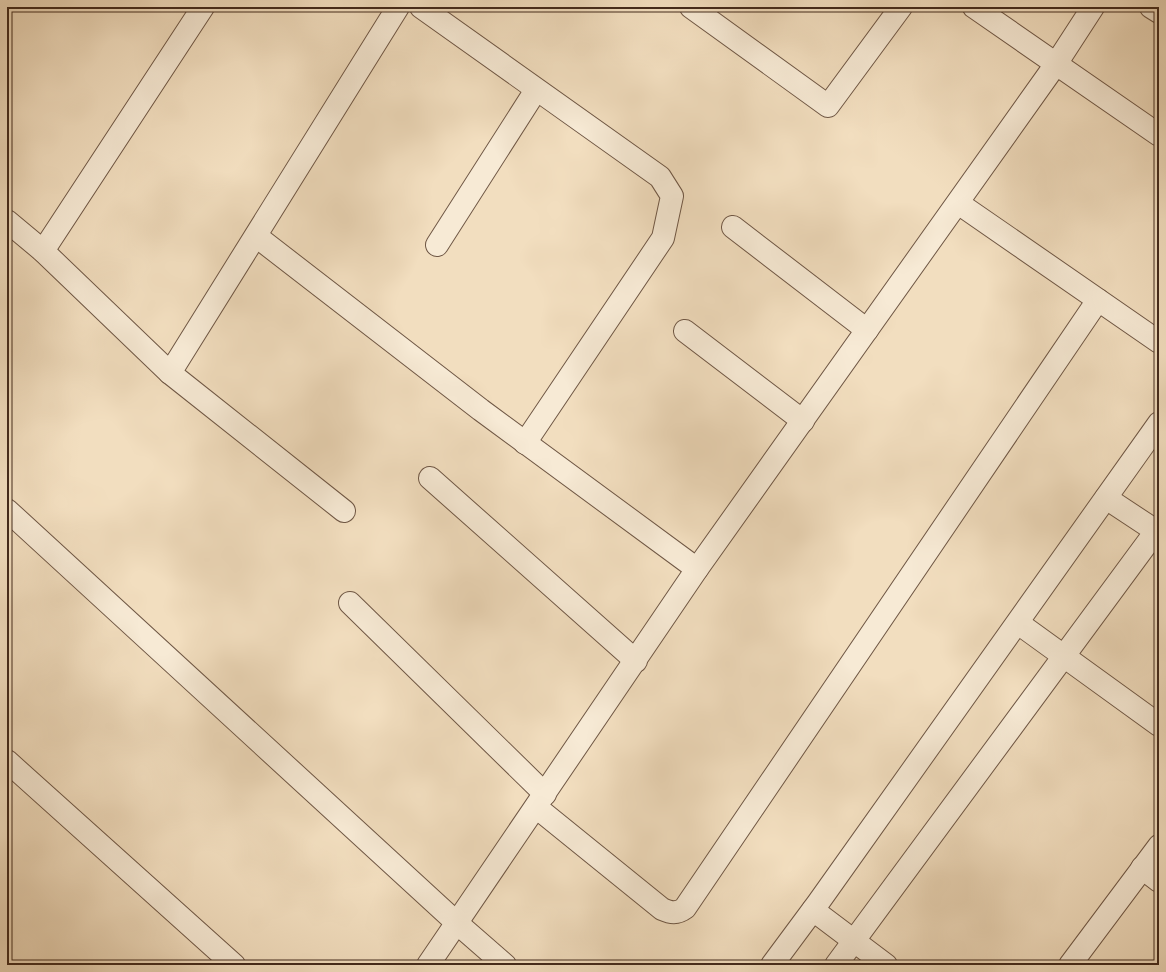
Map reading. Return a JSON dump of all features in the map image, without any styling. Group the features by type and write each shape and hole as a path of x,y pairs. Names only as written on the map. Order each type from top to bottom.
{"street":[{"path":"43,251 203,7"},
{"path":"170,373 398,7"},
{"path":"421,7 660,177 672,196 663,238 525,443"},
{"path":"691,7 828,106 901,7"},
{"path":"974,7 1159,135"},
{"path":"428,965 458,924 697,569 1056,64 1093,7"},
{"path":"1151,7 1159,12"},
{"path":"437,246 536,90"},
{"path":"958,203 1159,342"},
{"path":"7,221 43,251 170,373 344,511"},
{"path":"733,227 867,330"},
{"path":"256,236 525,443 697,569"},
{"path":"350,603 541,801 662,909 671,912 679,912 685,908 1098,300"},
{"path":"685,330 803,421"},
{"path":"772,965 814,910 1159,423"},
{"path":"430,478 636,661"},
{"path":"836,965 1065,656 1157,529 1106,498"},
{"path":"7,510 458,924 505,965"},
{"path":"1018,622 1159,725"},
{"path":"7,761 234,965"},
{"path":"1070,965 1151,875 1159,846"},
{"path":"814,910 886,965"}]}
